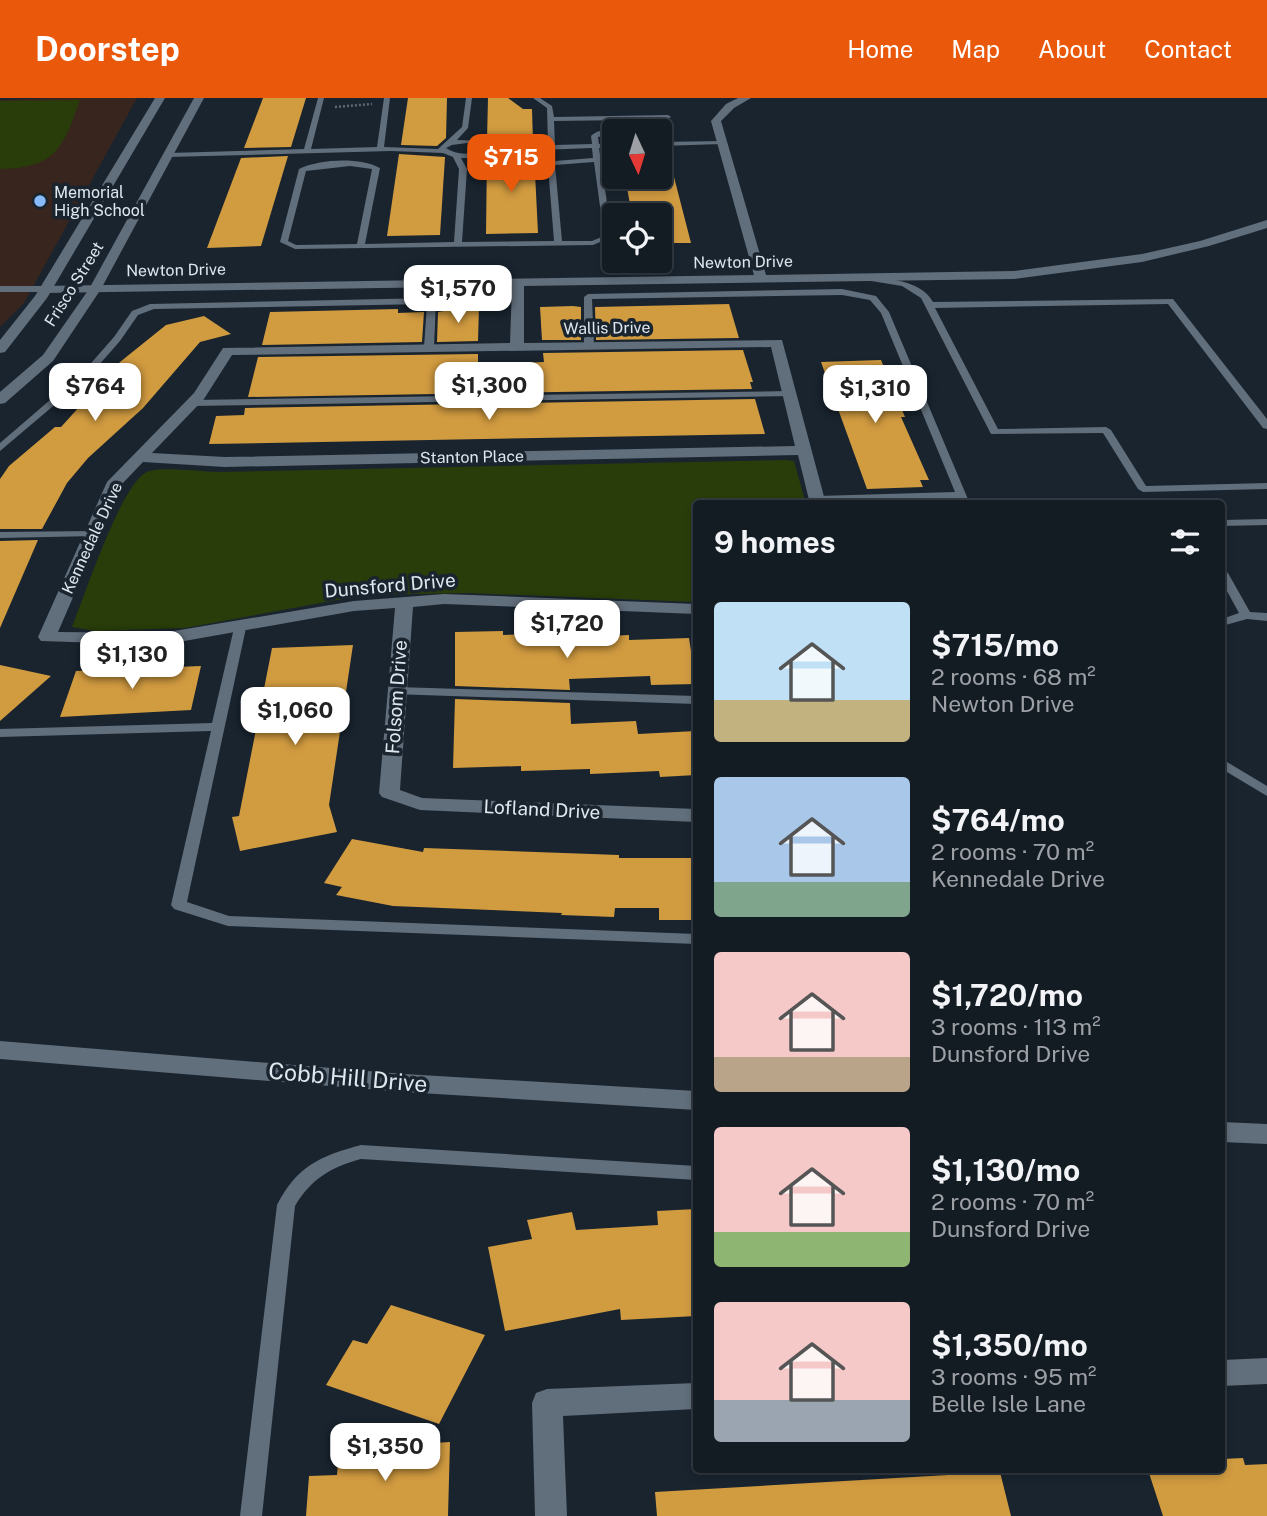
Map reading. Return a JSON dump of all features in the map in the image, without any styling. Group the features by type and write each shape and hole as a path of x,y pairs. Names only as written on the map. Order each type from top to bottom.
{"street":[{"name":"Frisco Street","path":"0,349 41,298 160,98"},
{"name":"Frisco Street","path":"0,400 48,358 95,289 199,98"},
{"path":"746,98 730,106 716,121 761,279"},
{"path":"127,156 141,155"},
{"path":"155,155 168,155"},
{"name":"Newton Drive","path":"46,289 1014,275 1079,270 1159,257 1267,224"},
{"path":"517,347 518,282"},
{"name":"Wallis Drive","path":"228,351 777,343 790,394"},
{"name":"Kennedale Drive","path":"47,637 115,482 192,403 228,351"},
{"path":"790,394 817,500"},
{"name":"Stanton Place","path":"139,457 225,462 804,450"},
{"name":"Dunsford Drive","path":"47,637 162,639 240,628 354,606 444,599 693,609"},
{"name":"Folsom Drive","path":"389,793 404,602"},
{"name":"Lofland Drive","path":"389,793 420,804 693,816"},
{"name":"Cobb Hill Drive","path":"0,1050 404,1083 693,1101"},
{"path":"1225,1132 1267,1134"},
{"path":"1225,1373 1267,1371"},
{"path":"551,1516 547,1403 693,1396"}],"lane":[{"path":"307,152 321,98"},
{"path":"446,146 466,128 469,98"},
{"path":"536,98 550,107 551,163 558,244"},
{"path":"380,149 387,101"},
{"path":"551,119 667,117"},
{"path":"466,128 483,145"},
{"path":"361,246 376,168 365,164 303,169 284,242 295,247 593,243 608,237 594,136 602,133"},
{"path":"672,144 722,142"},
{"path":"168,155 483,145 551,150 602,145"},
{"path":"463,169 483,145"},
{"path":"446,146 456,155 463,169 458,245"},
{"path":"343,165 345,151"},
{"path":"456,155 476,155"},
{"path":"551,163 597,160"},
{"path":"863,277 893,281 921,292 995,432 1106,430 1143,489 1267,486"},
{"path":"0,289 46,289"},
{"path":"589,346 588,297 842,292 873,298 885,312 963,499 915,500"},
{"path":"0,448 88,372 117,339 135,313 153,306 432,301 429,347"},
{"path":"930,305 1171,301 1267,426"},
{"path":"192,403 790,394"},
{"path":"1225,523 1267,522"},
{"path":"0,536 92,534"},
{"path":"1225,578 1246,615"},
{"path":"1225,622 1246,615 1267,617"},
{"path":"240,628 179,905 228,921 693,939"},
{"path":"397,691 693,700"},
{"path":"0,733 218,727"},
{"path":"1225,765 1267,792"},
{"path":"251,1516 286,1205 298,1184 324,1162 361,1152 693,1173"}],"path":[{"path":"319,107 387,101"}],"shaded area":[{"name":"Memorial High School","path":"137,98 24,303 0,327 0,100"}],"green space":[{"path":"80,100 68,131 55,152 34,165 0,169 0,101"},
{"path":"786,460 794,461 805,500 693,500 693,602 467,593 364,595 185,628 96,631 72,627 115,518 137,480 153,470 218,472"}],"building":[{"path":"263,98 306,98 291,147 244,148"},
{"path":"408,98 447,98 446,138 437,146 401,145"},
{"path":"488,98 508,98 523,109 532,109 533,143 493,145 487,140"},
{"path":"534,153 538,233 486,234 487,155"},
{"path":"399,154 445,157 440,235 387,236"},
{"path":"288,156 261,246 207,248 241,158"},
{"path":"674,177 691,243 672,243 672,203 630,203 627,189 672,189"},
{"path":"729,304 739,338 596,340 595,307"},
{"path":"444,307 479,307 478,341 437,342 438,312 444,311"},
{"path":"540,307 581,307 581,340 542,340"},
{"path":"398,309 398,313 424,312 422,342 262,345 270,312"},
{"path":"204,316 231,334 200,342 143,408 88,458 67,483 42,529 0,529 0,479 9,466 55,427 61,427 120,362 166,325"},
{"path":"743,350 753,382 750,382 752,389 248,397 258,357 478,354 478,363 496,364 544,362 543,353"},
{"path":"881,360 905,417 901,417 929,480 920,480 923,487 867,489 821,362"},
{"path":"755,399 765,434 209,444 216,416 244,415 245,408"},
{"path":"38,540 0,628 0,541"},
{"path":"503,631 503,635 566,633 566,638 629,635 629,640 689,638 693,684 651,685 650,676 569,679 570,690 455,686 455,632"},
{"path":"353,645 329,805 337,832 240,851 232,817 239,816 272,648"},
{"path":"0,665 51,676 0,721"},
{"path":"201,666 191,710 60,717 76,671"},
{"path":"455,699 570,703 571,724 636,721 638,734 693,731 693,775 660,777 659,771 590,774 590,769 521,771 521,766 453,768"},
{"path":"352,839 423,852 424,848 619,855 619,858 693,858 693,920 659,920 659,908 615,908 614,917 393,906 336,895 342,887 324,883"},
{"path":"693,1209 693,1316 621,1320 620,1309 505,1331 488,1247 532,1239 527,1220 572,1212 576,1230 658,1225 657,1211"},
{"path":"391,1305 485,1335 439,1424 326,1385 353,1340 367,1344"},
{"path":"450,1442 448,1516 306,1516 309,1476 337,1475 339,1449"},
{"path":"1243,1458 1245,1465 1267,1464 1267,1516 1163,1516 1149,1473 1225,1473 1225,1459"},
{"path":"1000,1473 1011,1516 657,1516 655,1492"}],"place":[{"name":"Memorial High School","path":"40,201"}]}
